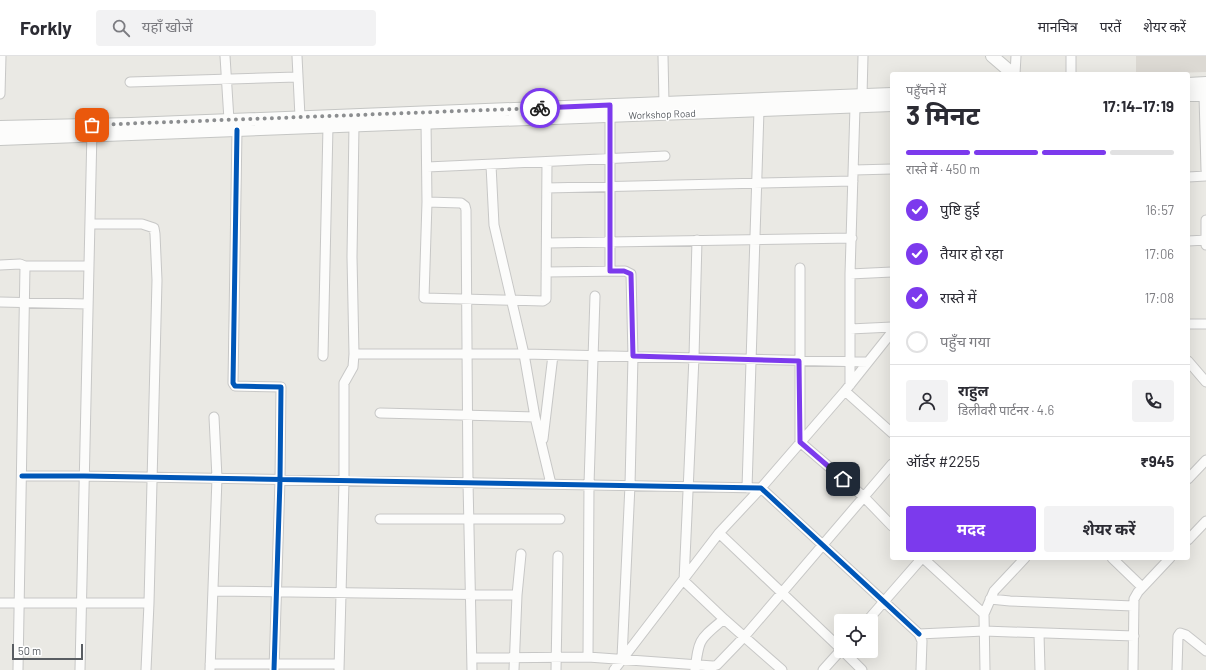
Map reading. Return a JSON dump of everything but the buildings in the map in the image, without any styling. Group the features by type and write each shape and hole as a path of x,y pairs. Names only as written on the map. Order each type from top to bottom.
{"main road":[{"path":"992,56 1012,72"},
{"path":"1190,85 1205,91"},
{"path":"1190,95 1205,91"},
{"name":"Workshop Road","path":"0,128 92,130 233,125 328,126 426,122 610,110 664,103 890,94"},
{"name":"Workshop Road","path":"233,125 300,117 610,110 759,110 890,105"},
{"name":"Workshop Road","path":"0,139 92,130"}],"street":[{"path":"0,94 1,56"},
{"path":"226,56 227,79 233,125 233,383 242,388 281,387 280,480 274,667"},
{"path":"297,56 300,117"},
{"path":"663,56 664,103"},
{"path":"862,96 863,56"},
{"path":"1014,72 1016,56"},
{"path":"1071,56 1071,72"},
{"path":"130,82 297,77"},
{"path":"1205,91 1206,170"},
{"path":"847,388 850,362 850,274 855,107"},
{"path":"610,110 610,271"},
{"path":"747,488 752,360 754,240 758,185 759,110"},
{"path":"426,122 427,202 424,298 543,301 546,298 547,162"},
{"path":"214,417 217,478 210,667 339,667 344,481 344,383 353,367 354,354 352,257 354,125"},
{"path":"323,356 328,126"},
{"path":"80,670 80,603 92,130"},
{"path":"427,167 665,156"},
{"path":"491,165 494,225 524,354 534,417 551,484"},
{"path":"854,170 890,169"},
{"path":"1190,177 1206,176"},
{"path":"547,188 758,185 853,181"},
{"path":"427,202 457,203 465,206 468,355 468,520 472,670"},
{"path":"1206,220 1206,245"},
{"path":"90,224 142,224 154,228 157,280 146,670"},
{"path":"547,243 852,238"},
{"path":"697,240 694,357 684,581 724,619 782,670"},
{"path":"1190,241 1206,240"},
{"path":"0,265 20,264 25,266 89,266"},
{"path":"18,670 25,266"},
{"path":"800,268 800,442 864,497 890,524"},
{"path":"546,272 624,271 631,274 633,356 630,485 622,658"},
{"path":"850,274 890,272"},
{"path":"588,657 589,484 595,296"},
{"path":"0,302 88,304"},
{"path":"1190,324 1206,324"},
{"path":"850,329 890,327"},
{"path":"614,670 684,581 719,533 761,488 868,362 889,344"},
{"path":"354,354 594,355 868,362"},
{"path":"542,444 553,355"},
{"path":"1190,362 1206,382"},
{"path":"847,388 890,431"},
{"path":"380,413 534,417"},
{"path":"1190,477 1206,460"},
{"path":"472,658 514,659 556,656 622,658 696,668 717,665 744,637 890,466"},
{"path":"22,476 468,482 761,488 919,634 922,640 921,670"},
{"path":"380,519 560,519"},
{"path":"1190,538 1206,521"},
{"path":"719,533 834,642"},
{"path":"514,670 520,554"},
{"path":"556,670 558,556"},
{"path":"873,614 921,560"},
{"path":"925,560 984,614"},
{"path":"985,670 984,614 998,585 1023,560"},
{"path":"1114,560 1142,587"},
{"path":"1133,670 1133,606 1138,592 1168,560"},
{"path":"214,591 517,595"},
{"path":"990,599 1133,606"},
{"path":"0,603 149,603"},
{"path":"696,668 700,642 724,619"},
{"path":"919,634 984,631 1134,636"},
{"path":"1177,670 1178,636 1180,633 1186,635 1206,651"},
{"path":"1040,634 1040,670"},
{"path":"823,670 834,658"},
{"path":"850,658 862,670"}],"shaded area":[{"path":"1136,56 1206,56 1206,72 1136,72"}],"cycle path":[{"path":"237,130 233,383 235,386 281,387 280,480 274,670"},
{"path":"22,476 761,488 919,634"}],"way so far":[{"path":"92,125 540,108"}],"route":[{"path":"540,108 610,105 610,271 624,271 631,274 633,356 799,361 800,442 843,479"}]}
